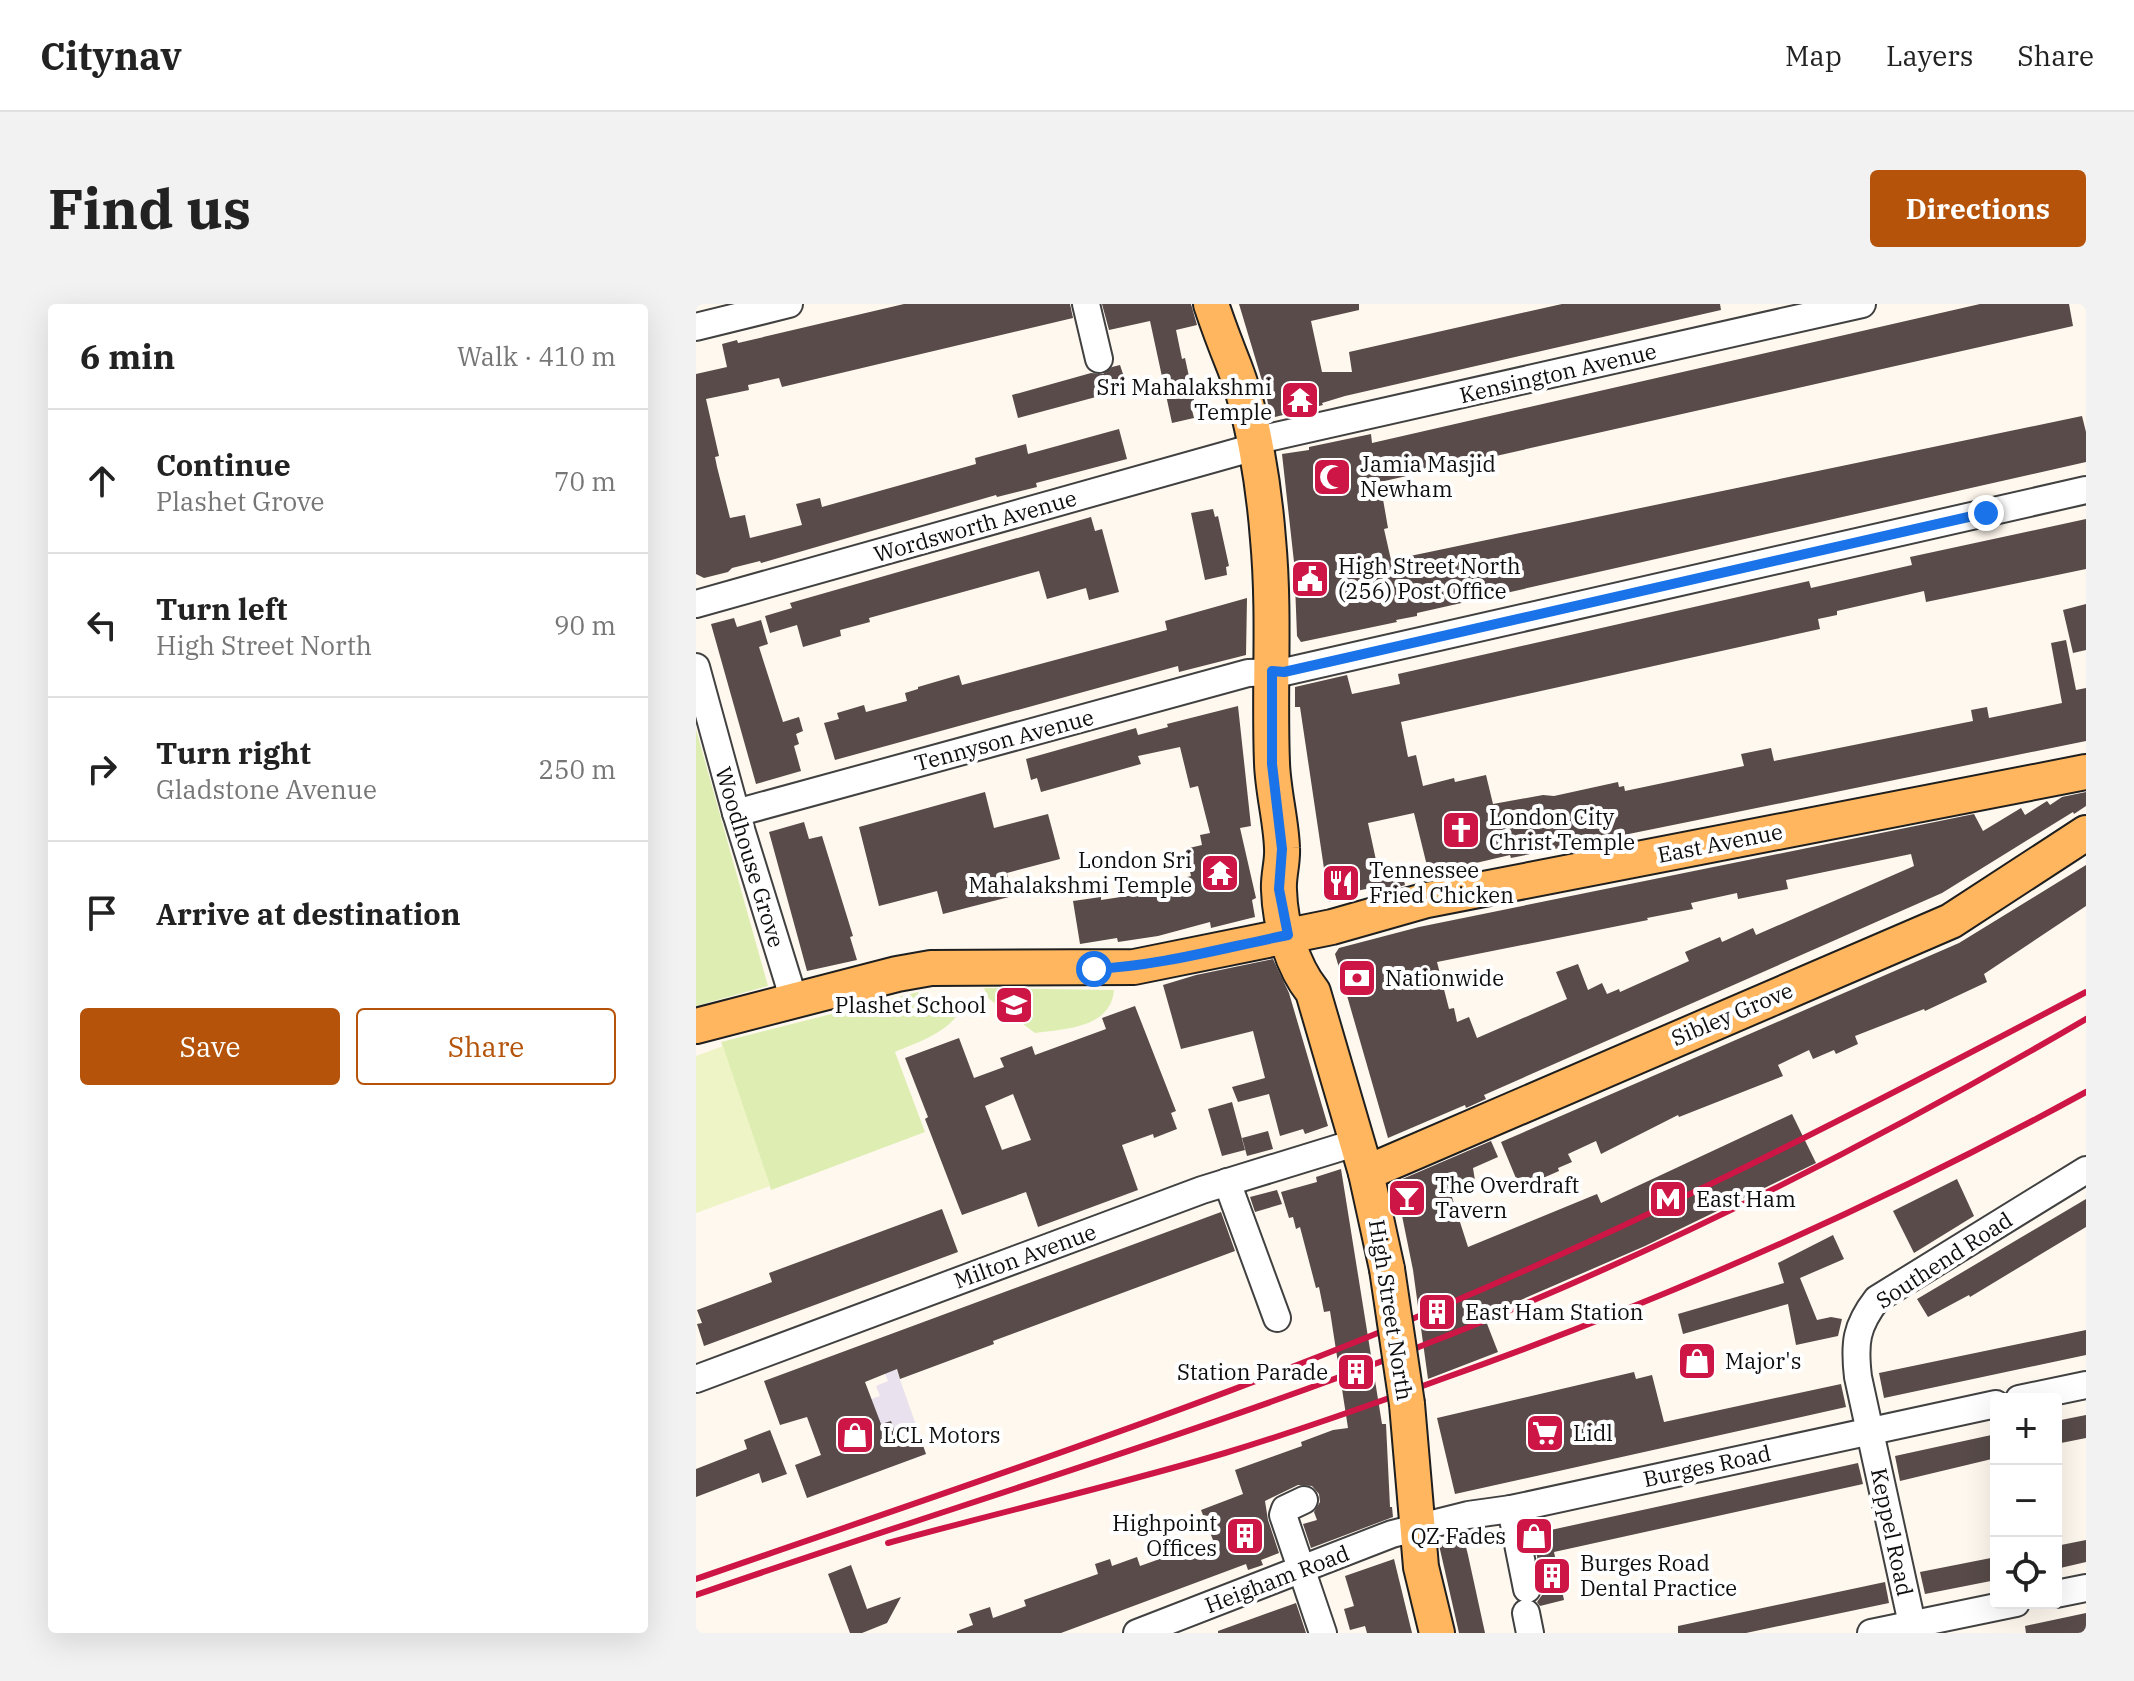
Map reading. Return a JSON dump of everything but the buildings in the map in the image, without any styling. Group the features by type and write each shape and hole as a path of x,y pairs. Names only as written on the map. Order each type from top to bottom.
{"main road":[{"name":"High Street North","path":"1211,304 1228,356 1234,365 1254,444 1268,535 1273,608 1272,764 1282,849 1279,889 1298,933 1301,977 1313,992 1362,1157 1387,1269 1407,1404 1421,1567 1437,1633"},
{"name":"East Avenue","path":"696,1026 931,968 1134,967 1298,933 1428,900 2086,772"},
{"name":"Sibley Grove","path":"1362,1157 1951,921 2086,833"}],"street":[{"path":"696,327 789,304"},
{"path":"1086,304 1099,359"},
{"name":"Kensington Avenue","path":"1254,444 1862,304"},
{"name":"Wordsworth Avenue","path":"696,604 1254,444"},
{"name":"Tennyson Avenue","path":"736,813 1248,673 1284,672 2086,490"},
{"name":"Woodhouse Grove","path":"696,667 736,813 789,984 790,1001"},
{"name":"Milton Avenue","path":"696,1379 1227,1182 1362,1157"},
{"name":"Southend Road","path":"1870,1431 1858,1377 1855,1346 1863,1317 1877,1299 2086,1170"},
{"path":"1227,1182 1277,1318"},
{"path":"2048,1393 2086,1385"},
{"name":"Burges Road","path":"1417,1526 1511,1509 1990,1405"},
{"name":"Keppel Road","path":"1870,1431 1913,1629"},
{"path":"1304,1500 1285,1509 1283,1515 1323,1633"},
{"path":"1511,1509 1528,1612"},
{"name":"Heigham Road","path":"1137,1633 1417,1526"},
{"path":"2062,1593 2086,1588"},
{"path":"1871,1633 1913,1629 1992,1609"}],"shaded area":[{"name":"LCL Motors","path":"887,1342 926,1454 833,1488 809,1422 880,1396 876,1386 888,1381 881,1364"}],"green space":[{"path":"696,729 768,986 696,1006"},
{"path":"984,988 1114,990 1111,1003 1096,1019 1072,1028 1035,1033 988,998"},
{"path":"918,992 923,1012 962,1007 942,1030 895,1052 925,1132 771,1190 721,1042"},
{"path":"723,1046 770,1186 696,1213 696,1056"}],"railway":[{"path":"696,1579 1201,1401 1460,1299 1732,1174 2086,992"},
{"path":"696,1595 1230,1416 1494,1317 1667,1240 1837,1157 2086,1019"},
{"path":"888,1543 1225,1453 1522,1350 1687,1284 1849,1212 2086,1092"}],"place":[{"name":"Sri Mahalakshmi Temple","path":"1300,400"},
{"name":"Jamia Masjid Newham","path":"1332,477"},
{"name":"High Street North (256) Post Office","path":"1310,579"},
{"name":"London City Christ Temple","path":"1461,830"},
{"name":"London Sri Mahalakshmi Temple","path":"1220,873"},
{"name":"Tennessee Fried Chicken","path":"1341,883"},
{"name":"Nationwide","path":"1357,978"},
{"name":"Plashet School","path":"1014,1005"},
{"name":"The Overdraft Tavern","path":"1407,1198"},
{"name":"East Ham","path":"1668,1199"},
{"name":"East Ham Station","path":"1437,1312"},
{"name":"Major's","path":"1697,1361"},
{"name":"Station Parade","path":"1356,1372"},
{"name":"Lidl","path":"1545,1433"},
{"name":"LCL Motors","path":"855,1435"},
{"name":"Highpoint Offices","path":"1245,1536"},
{"name":"QZ Fades","path":"1534,1536"},
{"name":"Burges Road Dental Practice","path":"1552,1576"}],"route":[{"path":"1094,969 1134,967 1180,959 1288,935 1279,889 1282,849 1272,764 1272,671 1284,672 1986,513"}]}
